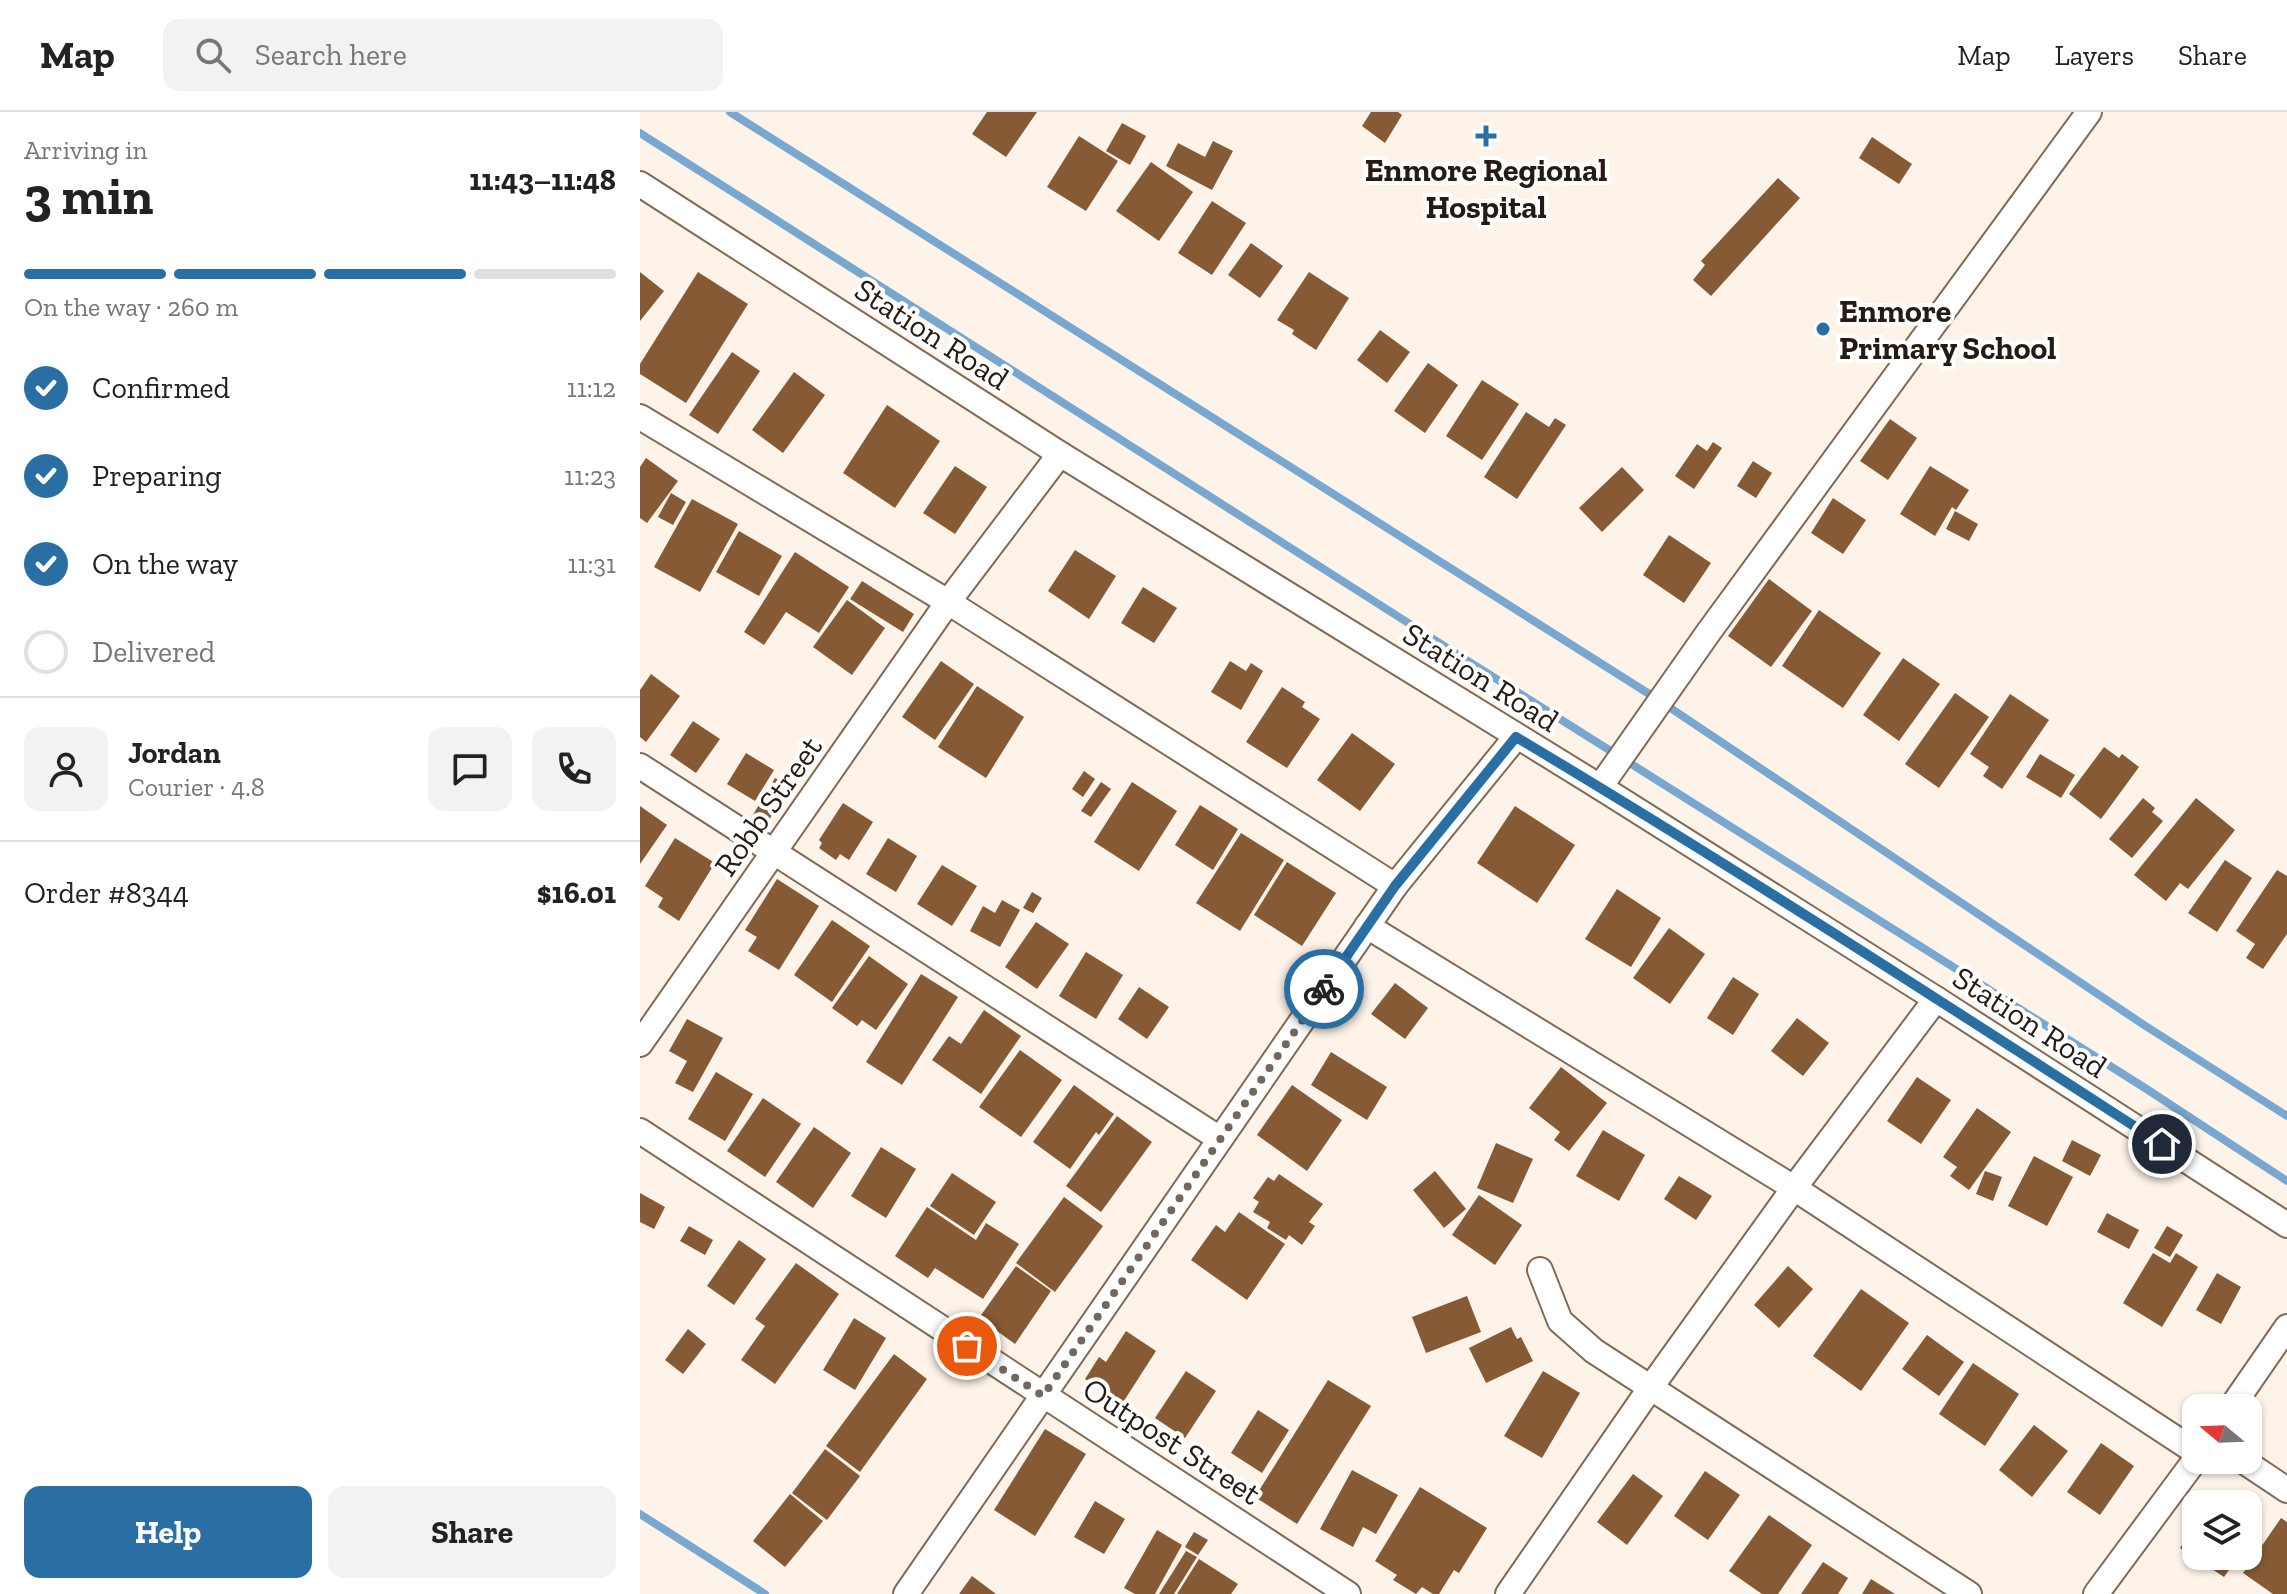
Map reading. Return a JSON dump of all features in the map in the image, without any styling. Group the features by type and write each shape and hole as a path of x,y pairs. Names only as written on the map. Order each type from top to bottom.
{"street":[{"path":"1600,787 1708,633 2089,112"},
{"name":"Station Road","path":"640,184 1060,454 1600,787 2287,1225"},
{"path":"640,417 948,602 1395,886"},
{"name":"Robb Street","path":"640,1044 948,602 1060,454"},
{"path":"906,1594 1395,886 1516,737"},
{"path":"640,766 1220,1139"},
{"path":"1367,926 1794,1188 2182,1443"},
{"path":"1508,1594 1794,1188 1936,999"},
{"name":"Outpost Street","path":"640,1131 1348,1594"},
{"path":"1540,1270 1560,1321 1594,1351 1969,1594"},
{"path":"2241,1394 2287,1327"},
{"path":"2262,1473 2287,1490"},
{"path":"2096,1594 2185,1474"}],"building":[{"path":"987,112 1037,112 1006,157 972,134"},
{"path":"1371,112 1398,112 1402,115 1385,143 1362,126"},
{"path":"1122,123 1146,136 1130,165 1106,151"},
{"path":"1079,136 1118,161 1086,211 1047,187"},
{"path":"1872,137 1912,164 1899,184 1859,158"},
{"path":"1213,141 1233,151 1212,190 1166,166 1178,143 1205,157"},
{"path":"1151,162 1193,192 1159,241 1116,211"},
{"path":"1778,178 1800,198 1711,296 1693,280 1705,265 1701,261"},
{"path":"1212,201 1246,223 1212,275 1178,253"},
{"path":"1251,243 1283,266 1260,298 1228,275"},
{"path":"640,272 664,291 640,321"},
{"path":"698,272 748,304 686,403 640,374 640,364"},
{"path":"1309,272 1349,298 1316,350 1292,334 1294,330 1277,320"},
{"path":"1380,330 1410,352 1387,383 1357,360"},
{"path":"732,352 760,371 718,434 689,415"},
{"path":"1428,363 1458,385 1425,433 1394,411"},
{"path":"794,372 825,395 783,453 752,430"},
{"path":"1482,380 1519,404 1482,460 1446,436"},
{"path":"887,405 940,441 895,508 843,473"},
{"path":"1526,412 1549,427 1555,418 1566,425 1517,499 1484,477"},
{"path":"1890,419 1917,438 1888,480 1860,461"},
{"path":"1713,442 1722,448 1694,489 1675,476 1697,444 1707,451"},
{"path":"646,458 678,481 647,523 640,518 640,467"},
{"path":"1753,461 1772,473 1756,498 1737,486"},
{"path":"955,466 987,487 955,534 923,513"},
{"path":"1930,466 1969,490 1956,510 1952,507 1935,536 1900,514"},
{"path":"1622,467 1644,490 1602,532 1579,508"},
{"path":"671,493 686,502 673,525 658,517"},
{"path":"1833,498 1866,520 1843,554 1811,533"},
{"path":"692,499 738,524 700,592 654,567"},
{"path":"1955,511 1978,524 1969,541 1946,529"},
{"path":"739,531 782,556 759,596 716,572"},
{"path":"1669,535 1711,563 1684,603 1643,575"},
{"path":"1075,550 1116,576 1089,619 1048,591"},
{"path":"795,552 849,587 819,633 786,612 764,645 744,632"},
{"path":"1769,579 1812,611 1771,667 1728,636"},
{"path":"862,581 914,614 903,632 850,599"},
{"path":"1143,587 1177,608 1154,643 1121,623"},
{"path":"847,600 885,628 852,675 813,647"},
{"path":"1819,610 1881,653 1843,708 1782,666"},
{"path":"1903,658 1940,684 1899,741 1863,715"},
{"path":"941,661 974,684 935,740 902,717"},
{"path":"1230,661 1246,671 1251,663 1263,671 1241,710 1211,692"},
{"path":"651,674 680,696 646,742 640,737 640,690"},
{"path":"977,686 1024,717 986,778 938,747"},
{"path":"1282,687 1305,702 1302,707 1320,719 1287,768 1246,742"},
{"path":"1955,693 1989,717 1939,788 1905,764"},
{"path":"2010,694 2049,720 2002,789 1983,776 1989,767 1970,754"},
{"path":"693,721 720,739 696,773 670,755"},
{"path":"1352,733 1395,764 1360,811 1317,780"},
{"path":"2104,747 2119,758 2122,754 2139,767 2101,819 2069,794"},
{"path":"746,753 774,770 755,801 727,784"},
{"path":"2040,754 2075,775 2061,798 2026,777"},
{"path":"1084,771 1095,779 1083,797 1072,789"},
{"path":"775,778 789,786 765,827 751,818"},
{"path":"1101,782 1111,789 1091,817 1081,811"},
{"path":"1132,782 1177,811 1139,871 1094,842"},
{"path":"2143,798 2155,808 2152,812 2163,821 2132,858 2109,839"},
{"path":"2196,798 2235,830 2188,889 2180,883 2166,901 2134,875"},
{"path":"843,803 873,822 849,860 840,854 836,860 819,848 822,843 819,840"},
{"path":"1200,805 1238,829 1213,870 1175,845"},
{"path":"640,806 667,825 640,864"},
{"path":"1515,806 1575,845 1537,903 1477,863"},
{"path":"1241,833 1284,860 1240,931 1196,903"},
{"path":"675,838 715,863 679,921 658,907 663,898 645,886"},
{"path":"888,838 917,856 896,892 866,874"},
{"path":"2225,860 2252,878 2217,932 2188,913"},
{"path":"1287,862 1336,893 1302,946 1254,915"},
{"path":"942,865 977,886 952,926 917,904"},
{"path":"2277,870 2287,876 2287,934 2263,969 2246,958 2255,944 2236,931"},
{"path":"777,879 819,906 779,970 748,951 757,937 745,930"},
{"path":"1617,889 1661,918 1631,967 1585,939"},
{"path":"1032,892 1042,898 1033,913 1023,908"},
{"path":"1002,900 1020,910 1000,947 970,931 983,906 995,913"},
{"path":"832,920 870,946 832,1002 794,975"},
{"path":"1036,922 1069,944 1037,989 1005,967"},
{"path":"1669,928 1705,954 1670,1004 1633,978"},
{"path":"1086,952 1123,975 1096,1019 1059,996"},
{"path":"869,956 908,984 876,1030 862,1020 857,1026 832,1008"},
{"path":"921,974 958,997 902,1085 866,1062"},
{"path":"1733,977 1759,994 1733,1035 1707,1018"},
{"path":"1395,983 1428,1008 1405,1039 1371,1014"},
{"path":"1139,987 1169,1007 1147,1039 1118,1019"},
{"path":"984,1010 1021,1036 981,1094 932,1060 949,1036 961,1044"},
{"path":"1797,1018 1829,1043 1803,1076 1771,1051"},
{"path":"687,1019 723,1038 693,1092 675,1083 687,1061 669,1051"},
{"path":"1020,1050 1062,1080 1021,1137 979,1107"},
{"path":"1331,1052 1387,1087 1367,1120 1311,1085"},
{"path":"1561,1067 1607,1103 1569,1151 1554,1140 1560,1132 1529,1108"},
{"path":"716,1072 753,1094 725,1141 688,1119"},
{"path":"1917,1077 1951,1100 1921,1144 1887,1121"},
{"path":"1074,1085 1114,1114 1099,1135 1096,1132 1070,1169 1033,1142"},
{"path":"1292,1085 1342,1120 1307,1171 1257,1135"},
{"path":"763,1098 801,1124 765,1177 727,1151"},
{"path":"1977,1108 2011,1132 1969,1190 1950,1176 1957,1167 1943,1157"},
{"path":"1117,1116 1152,1142 1101,1212 1066,1186"},
{"path":"814,1127 851,1153 813,1208 776,1182"},
{"path":"1603,1130 1645,1155 1619,1201 1576,1176"},
{"path":"2072,1140 2101,1155 2090,1176 2062,1161"},
{"path":"1496,1143 1533,1159 1513,1203 1477,1188"},
{"path":"881,1147 916,1169 886,1218 851,1196"},
{"path":"2034,1156 2073,1177 2047,1226 2008,1206"},
{"path":"1435,1171 1466,1209 1444,1228 1413,1190"},
{"path":"1985,1171 2002,1177 1993,1201 1976,1194"},
{"path":"952,1173 996,1202 974,1235 930,1206"},
{"path":"1279,1174 1323,1204 1309,1222 1315,1226 1302,1245 1289,1235 1286,1240 1267,1228 1270,1222 1253,1212 1259,1202 1253,1198 1268,1177 1274,1181"},
{"path":"1679,1176 1712,1196 1696,1220 1664,1199"},
{"path":"640,1193 665,1207 654,1229 640,1222"},
{"path":"1479,1195 1522,1225 1495,1265 1452,1235"},
{"path":"1064,1197 1103,1226 1055,1292 1016,1263"},
{"path":"927,1207 976,1240 986,1223 1019,1244 983,1299 935,1268 928,1278 895,1256"},
{"path":"1239,1212 1285,1244 1247,1300 1191,1260 1216,1225 1225,1232"},
{"path":"2107,1213 2139,1230 2129,1249 2097,1232"},
{"path":"689,1226 713,1240 705,1255 680,1241"},
{"path":"2167,1226 2183,1235 2170,1257 2154,1248"},
{"path":"739,1240 766,1259 734,1305 707,1286"},
{"path":"2153,1253 2170,1263 2176,1253 2198,1267 2162,1327 2123,1303"},
{"path":"796,1263 839,1294 775,1384 741,1360 765,1326 755,1319"},
{"path":"1016,1266 1051,1291 1015,1344 979,1318"},
{"path":"1788,1266 1813,1289 1779,1328 1754,1305"},
{"path":"2217,1273 2241,1287 2221,1324 2196,1310"},
{"path":"1861,1289 1909,1323 1861,1391 1813,1356"},
{"path":"1467,1296 1481,1332 1426,1353 1412,1317"},
{"path":"854,1318 886,1338 855,1390 823,1370"},
{"path":"1511,1327 1517,1339 1521,1337 1533,1361 1486,1383 1469,1348"},
{"path":"688,1329 706,1344 683,1374 665,1360"},
{"path":"1126,1331 1156,1351 1122,1404 1085,1379 1099,1357 1106,1362"},
{"path":"1927,1335 1964,1362 1939,1396 1902,1369"},
{"path":"894,1354 927,1379 860,1472 826,1446"},
{"path":"1973,1363 2019,1394 1985,1446 1939,1414"},
{"path":"1186,1371 1216,1391 1185,1438 1155,1418"},
{"path":"1543,1371 1580,1393 1542,1458 1504,1436"},
{"path":"1328,1380 1371,1406 1297,1524 1255,1497"},
{"path":"1258,1410 1289,1430 1262,1473 1231,1453"},
{"path":"2034,1425 2068,1451 2032,1497 1999,1470"},
{"path":"1045,1429 1086,1454 1035,1536 994,1510"},
{"path":"2101,1443 2134,1466 2100,1515 2067,1492"},
{"path":"825,1449 860,1476 827,1520 792,1493"},
{"path":"1352,1470 1398,1495 1376,1534 1363,1527 1353,1547 1320,1529"},
{"path":"1705,1471 1740,1495 1708,1540 1674,1516"},
{"path":"1633,1474 1663,1496 1627,1545 1597,1522"},
{"path":"1420,1487 1487,1528 1459,1573 1454,1570 1439,1594 1422,1587 1416,1594 1393,1580 1397,1575 1375,1561"},
{"path":"790,1494 823,1521 785,1567 753,1541"},
{"path":"1095,1501 1125,1519 1104,1554 1074,1537"},
{"path":"1769,1515 1812,1545 1778,1594 1762,1594 1729,1571"},
{"path":"2281,1518 2287,1522 2287,1594 2273,1594 2243,1573 2245,1570 2262,1570 2262,1546"},
{"path":"1157,1530 1182,1545 1155,1594 1135,1594 1124,1588"},
{"path":"1194,1532 1208,1540 1198,1555 1185,1547"},
{"path":"1186,1551 1197,1557 1174,1594 1159,1594"},
{"path":"1199,1559 1238,1584 1231,1594 1177,1594"},
{"path":"1823,1562 1848,1578 1838,1594 1801,1594"},
{"path":"2213,1570 2229,1570 2224,1577"},
{"path":"972,1576 996,1594 959,1594"},
{"path":"1871,1579 1895,1594 1862,1594"}],"waterway":[{"path":"730,112 1654,697 2144,1025 2287,1116"},
{"path":"640,133 2287,1181"},
{"path":"640,1514 765,1594"}],"way so far":[{"path":"967,1346 1043,1396 1324,989"}],"place":[{"name":"Enmore Regional Hospital","path":"1486,136"},
{"name":"Enmore Primary School","path":"1823,329"}],"route":[{"path":"1324,989 1395,886 1516,737 1600,787 2162,1144"}]}
